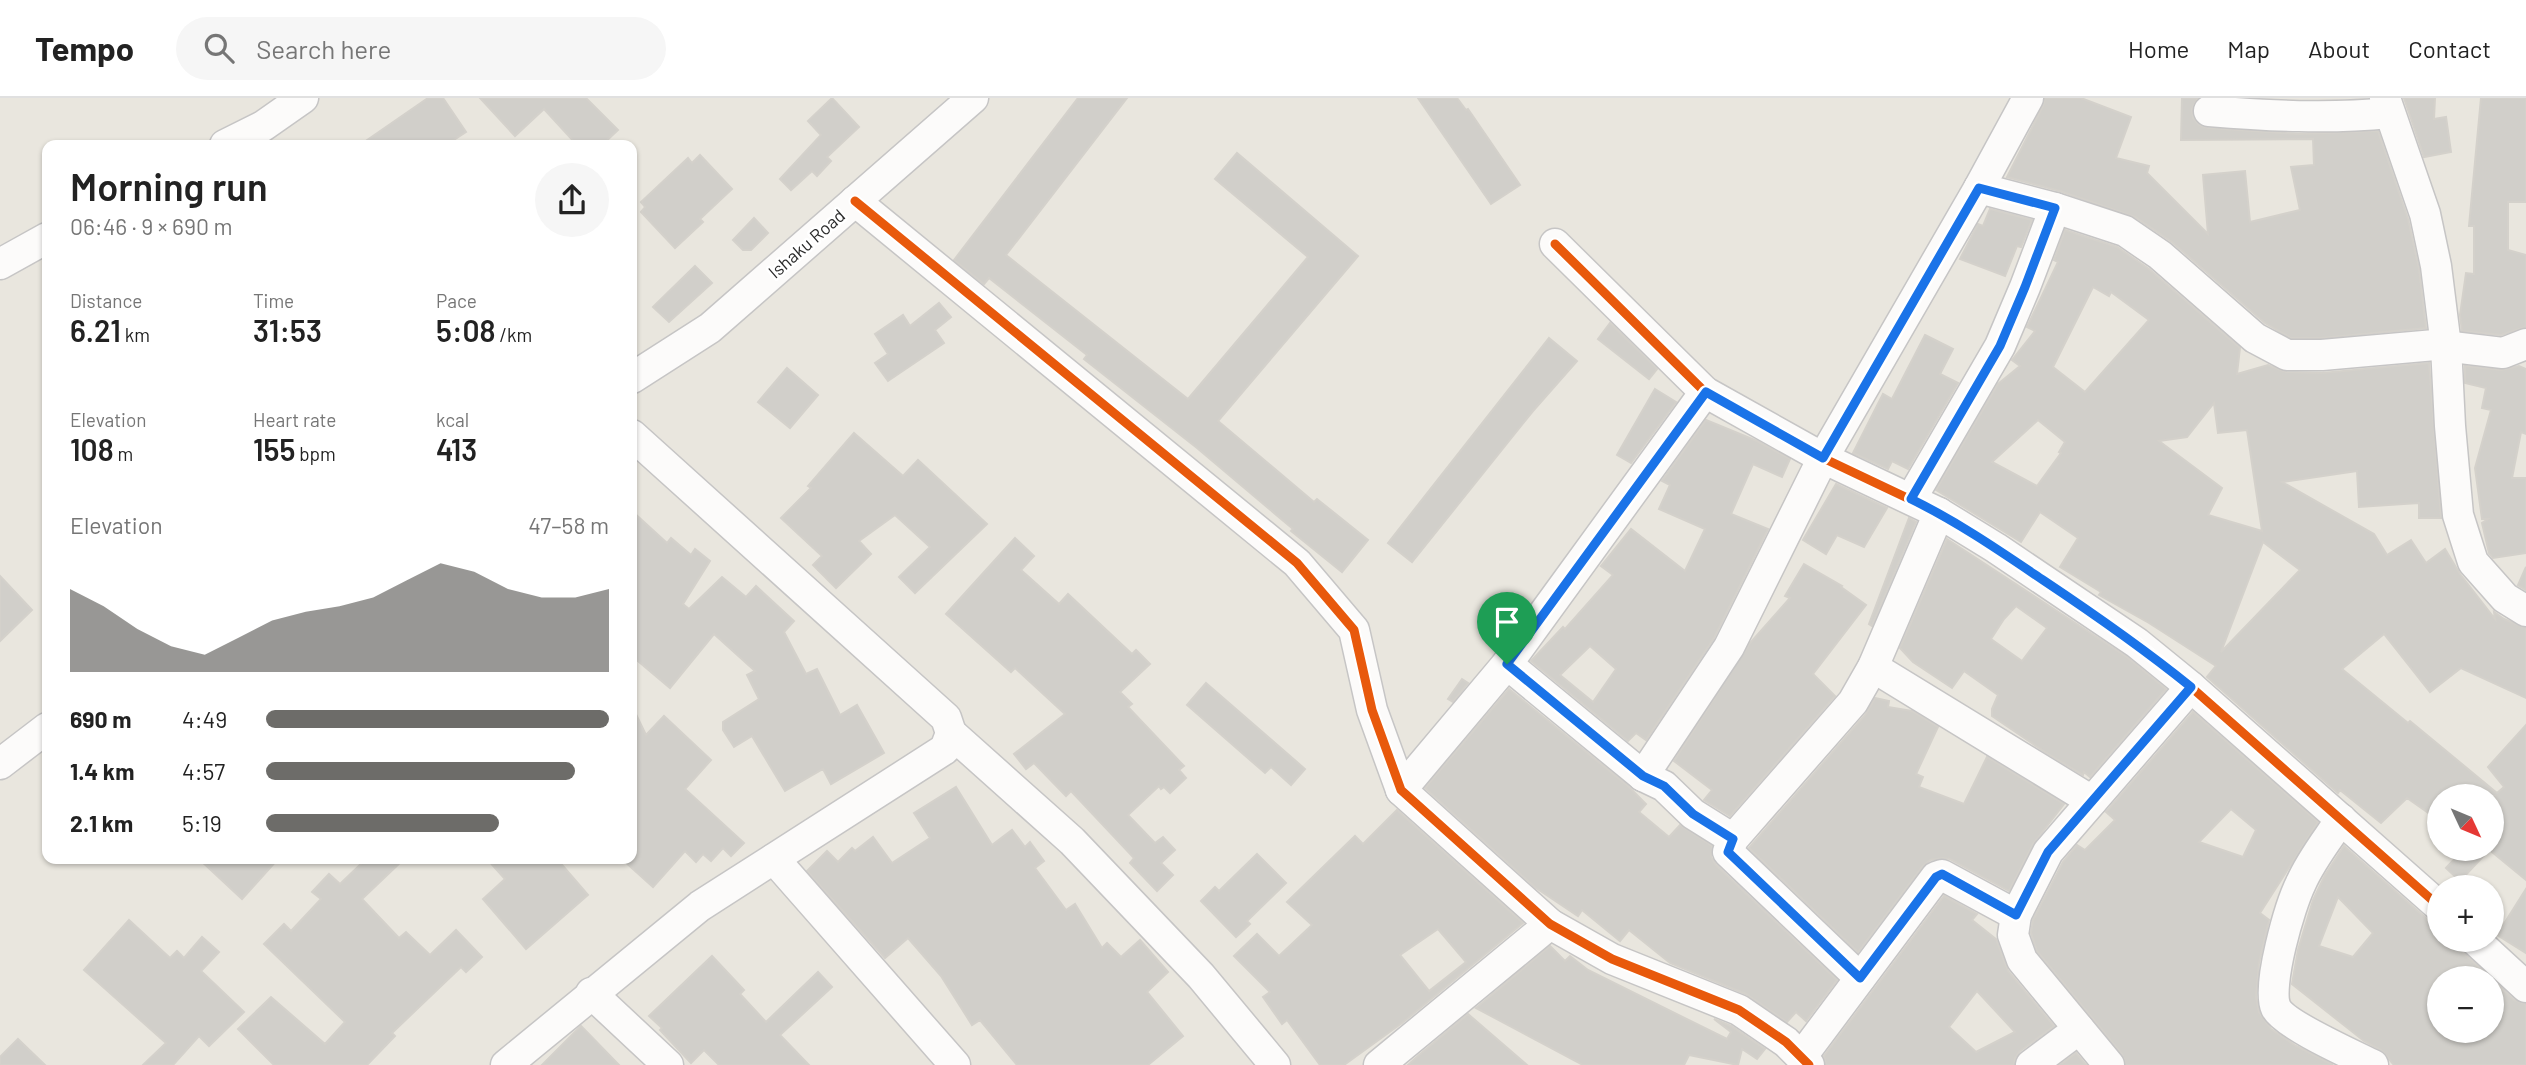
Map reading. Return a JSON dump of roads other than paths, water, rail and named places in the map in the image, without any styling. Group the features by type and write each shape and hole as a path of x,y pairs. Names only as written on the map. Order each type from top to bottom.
{"street":[{"path":"235,140 263,126 303,98"},
{"name":"Ishaku Road","path":"637,375 710,328 973,98"},
{"path":"1643,776 1729,647 1823,458 2028,98"},
{"path":"2209,111 2343,118 2387,106 2425,214 2436,267 2446,346 2458,515 2473,562 2505,598 2526,611"},
{"path":"1979,188 2055,208 2125,231 2160,255 2255,338 2287,355 2446,346 2503,353 2526,344"},
{"path":"855,201 1297,563 1354,631 1372,710 1401,790 1550,924 1612,959 1739,1010 1806,1061 1860,978 1936,877 1942,874 2016,915"},
{"path":"1911,499 2000,346 2055,208"},
{"path":"0,264 42,241"},
{"path":"1555,244 1706,392 1823,458 1939,513 2137,643 2191,687 2427,896"},
{"path":"1401,790 1507,664 1706,392"},
{"path":"637,440 946,718 951,733 1072,841 1201,976 1275,1065"},
{"path":"1860,978 1728,852 1733,839 1853,702 1873,667 1939,513"},
{"path":"1507,664 1643,776 1664,786 1693,814 1733,839"},
{"path":"1873,667 2091,801"},
{"path":"2109,1065 2022,960 2012,935 2016,915 2048,852 2191,687"},
{"path":"0,764 42,732"},
{"path":"506,1065 700,905 944,749 951,733"},
{"path":"2341,819 2301,882 2282,938 2273,994 2277,1009 2288,1020 2373,1065"},
{"path":"774,859 955,1065"},
{"path":"1379,1065 1550,924"},
{"path":"2488,952 2526,987"},
{"path":"591,993 668,1065"},
{"path":"2031,1065 2079,1029"}]}
